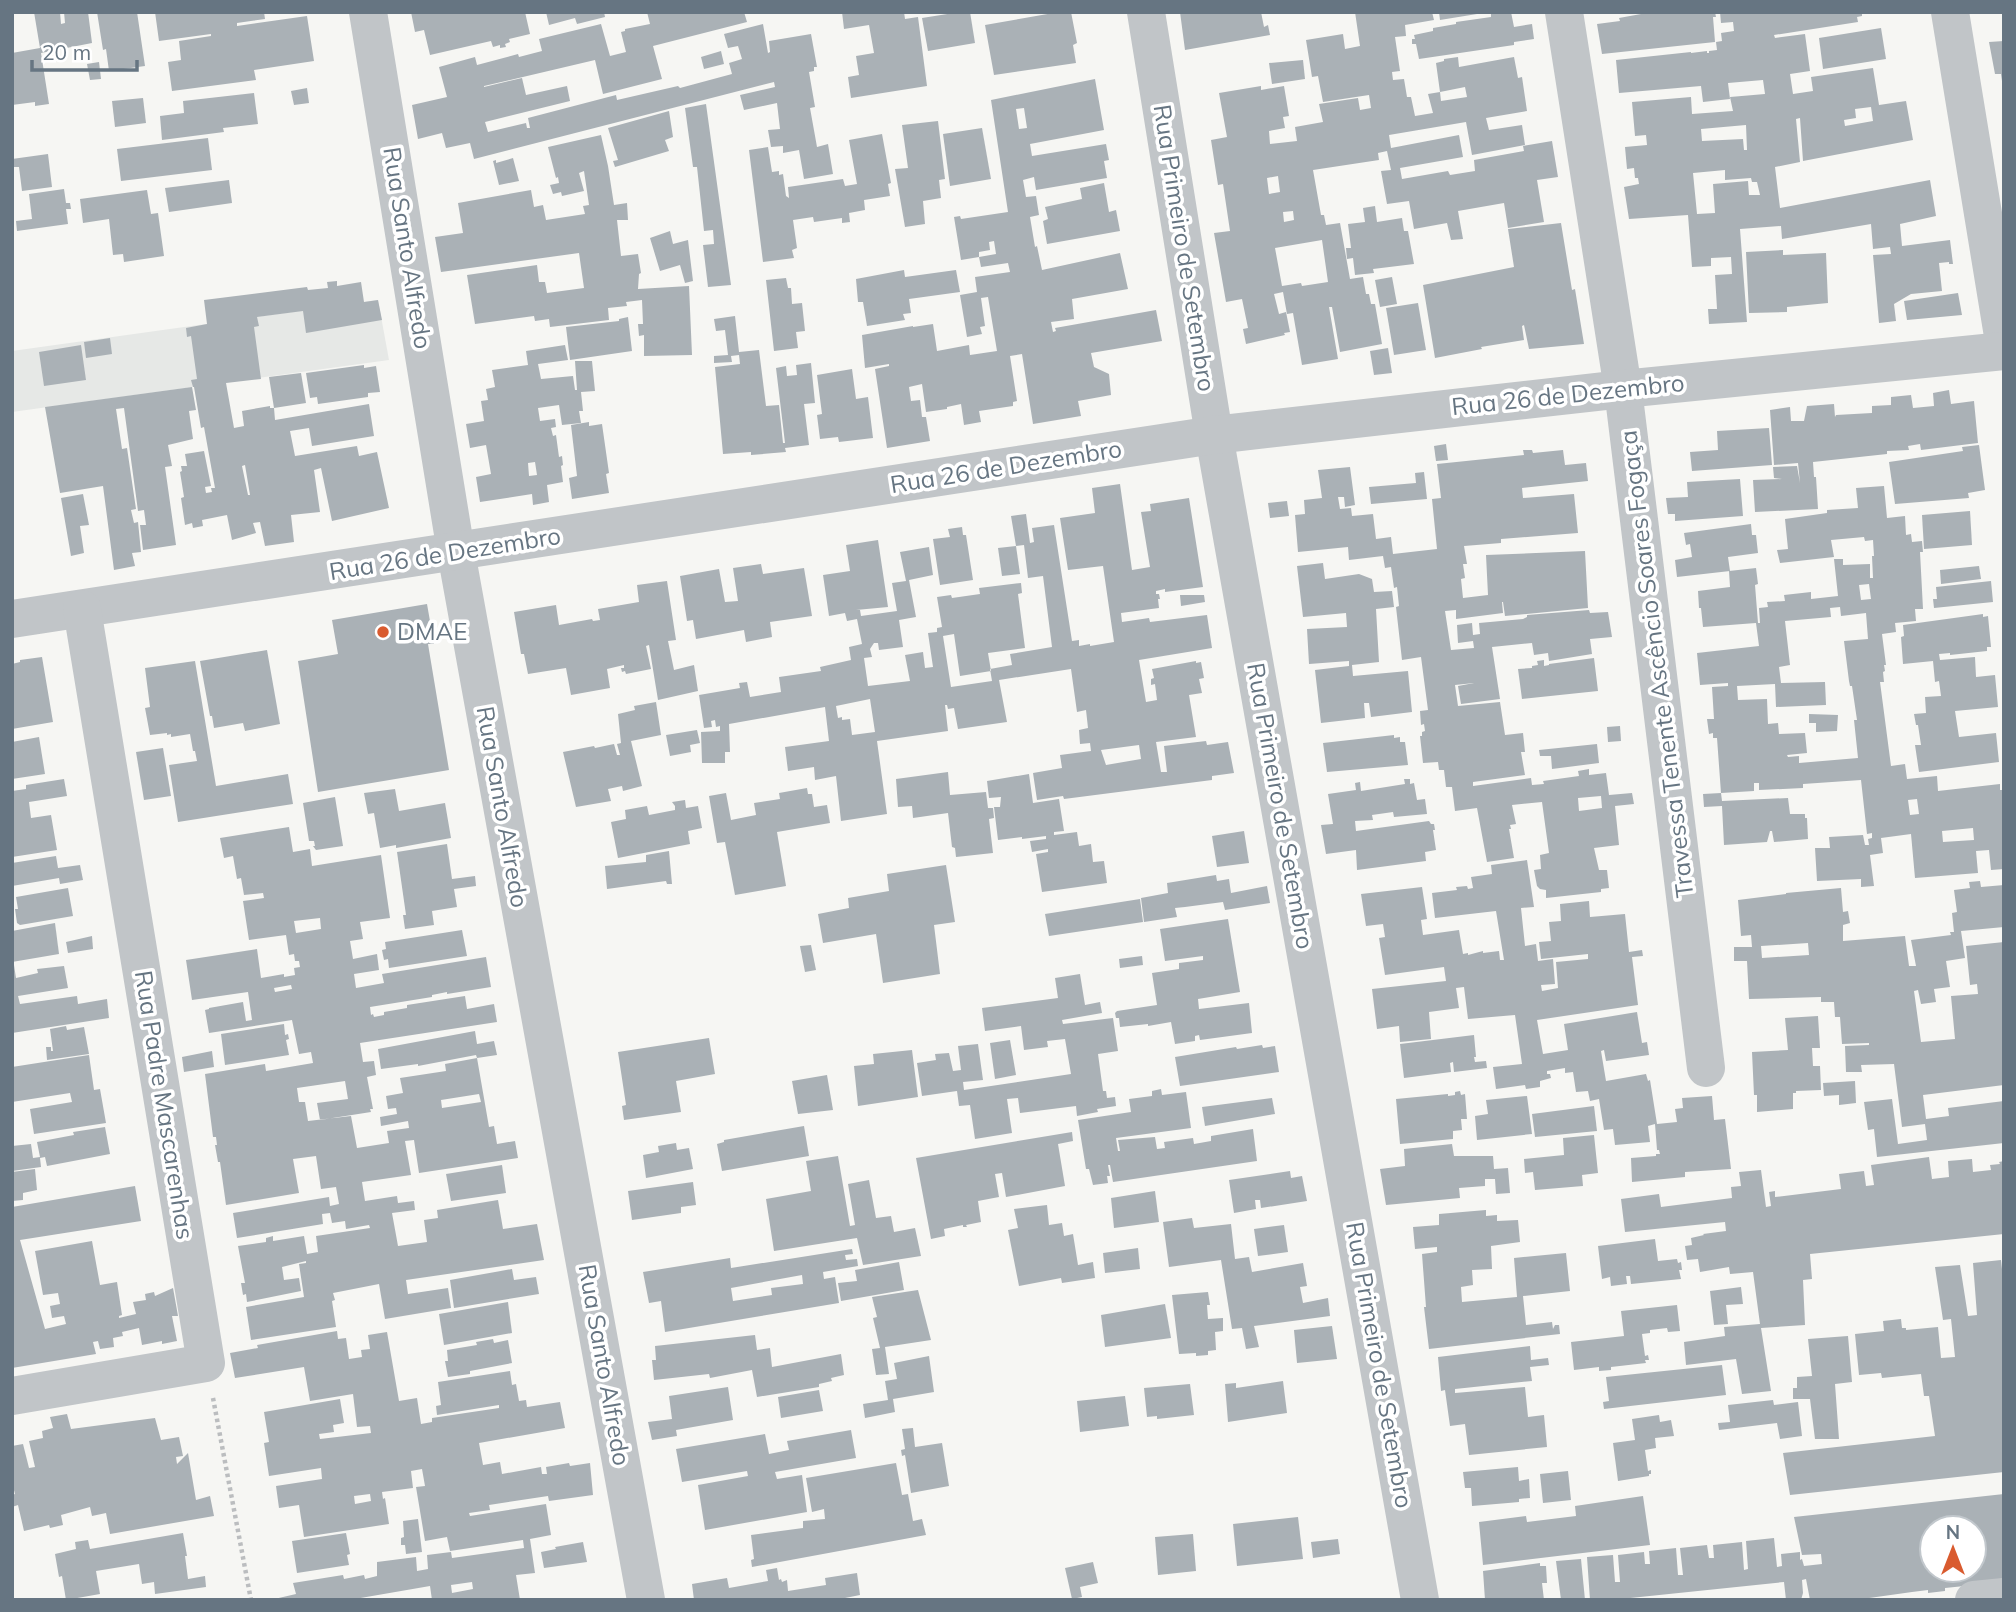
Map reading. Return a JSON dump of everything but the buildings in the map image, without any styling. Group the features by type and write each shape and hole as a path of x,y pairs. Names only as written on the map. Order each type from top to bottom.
{"street":[{"name":"Rua Santo Alfredo","path":"368,12 456,552 646,1600"},
{"name":"Rua Primeiro de Setembro","path":"1146,12 1214,435 1420,1600"},
{"name":"Travessa Tenente Ascêncio Soares Fogaça","path":"1564,12 1623,388 1706,1068"},
{"path":"1950,12 2004,342"},
{"name":"Rua 26 de Dezembro","path":"12,619 1214,435 1623,388 2004,351"},
{"name":"Rua Padre Mascarenhas","path":"82,609 206,1363"},
{"path":"12,1396 206,1363"},
{"path":"1974,1600 2004,1597"}],"path":[{"path":"206,1363 251,1600"}],"shaded area":[{"path":"378,300 389,360 12,412 12,351"}],"place":[{"name":"DMAE","path":"383,632"}]}
